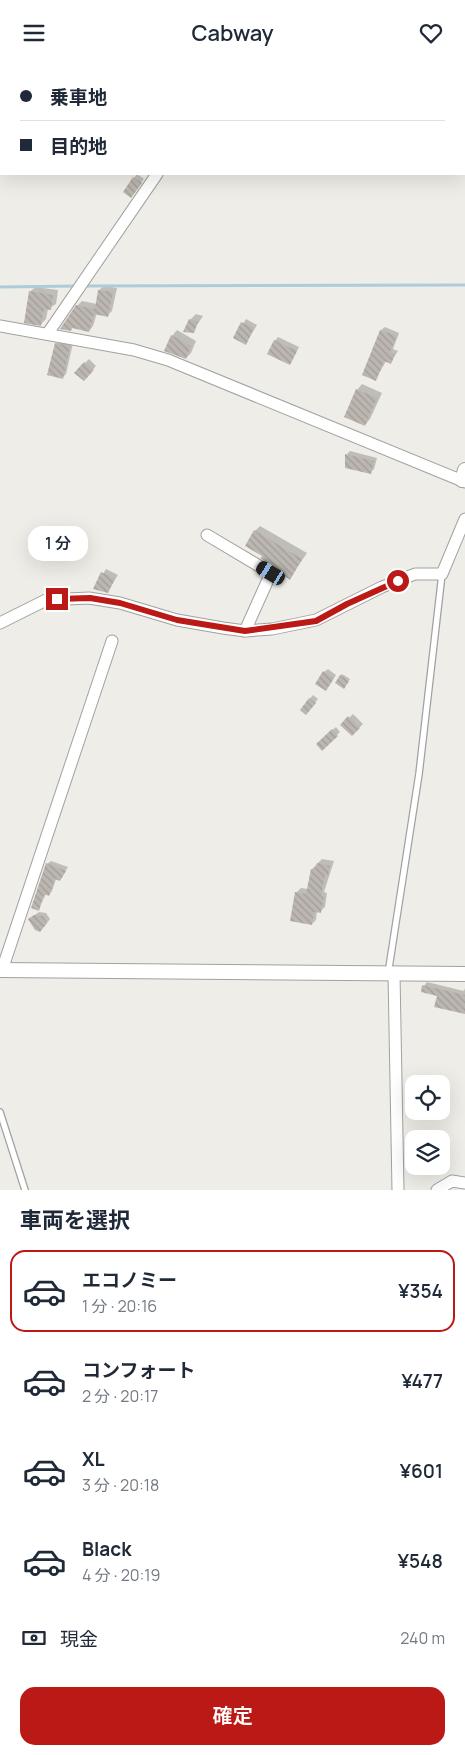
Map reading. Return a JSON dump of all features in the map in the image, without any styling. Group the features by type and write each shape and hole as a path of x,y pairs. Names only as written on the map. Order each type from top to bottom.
{"street":[{"path":"48,333 156,175"},
{"path":"0,326 48,333 134,350 168,360 464,478"},
{"path":"0,623 46,600 90,598 120,603 177,620 245,631 316,621 382,587 415,574 442,573 465,519"},
{"path":"207,535 271,573 245,631"},
{"path":"112,641 1,970 465,974"},
{"path":"391,974 398,1190"},
{"path":"437,1190 452,1181 465,1183"}],"lane":[{"path":"391,974 419,774 442,573"},
{"path":"0,1112 25,1190"}],"building":[{"path":"133,177 142,183 131,198 123,192"},
{"path":"98,290 113,292 108,317 94,314 89,332 72,328 71,331 60,329 76,305 95,309"},
{"path":"29,291 53,295 51,310 44,309 41,326 24,323"},
{"path":"189,319 198,322 194,333 183,332"},
{"path":"241,322 254,328 246,345 233,338"},
{"path":"380,330 397,336 390,352 395,355 391,364 384,361 376,381 362,375"},
{"path":"171,335 191,346 186,359 164,351"},
{"path":"274,340 297,351 290,365 267,354"},
{"path":"55,343 70,346 63,379 47,375"},
{"path":"84,362 94,370 84,381 74,373"},
{"path":"356,389 377,398 365,426 344,417"},
{"path":"345,454 374,461 371,474 345,468"},
{"path":"254,530 302,559 290,580 261,558 262,556 245,546"},
{"path":"101,572 115,579 108,593 93,589"},
{"path":"323,671 334,678 326,691 315,684"},
{"path":"340,675 349,681 344,689 335,683"},
{"path":"309,698 316,703 306,715 300,710"},
{"path":"348,716 360,728 352,736 340,725"},
{"path":"332,729 338,736 322,751 316,744"},
{"path":"46,863 66,871 60,881 55,879 49,896 44,894 39,911 31,908"},
{"path":"317,863 330,866 328,876 325,875 321,896 324,897 321,913 314,912 312,925 290,921 295,892 306,894 311,869 315,869"},
{"path":"34,915 43,916 47,923 40,932 35,930 28,919"},
{"path":"422,985 465,995 465,1014 434,1007 437,996 421,992"}],"waterway":[{"path":"83,286 465,285"},
{"path":"0,287 77,286"}],"route":[{"path":"57,599 90,598 120,603 177,620 245,631 272,629 316,621 347,604 398,581"}]}
